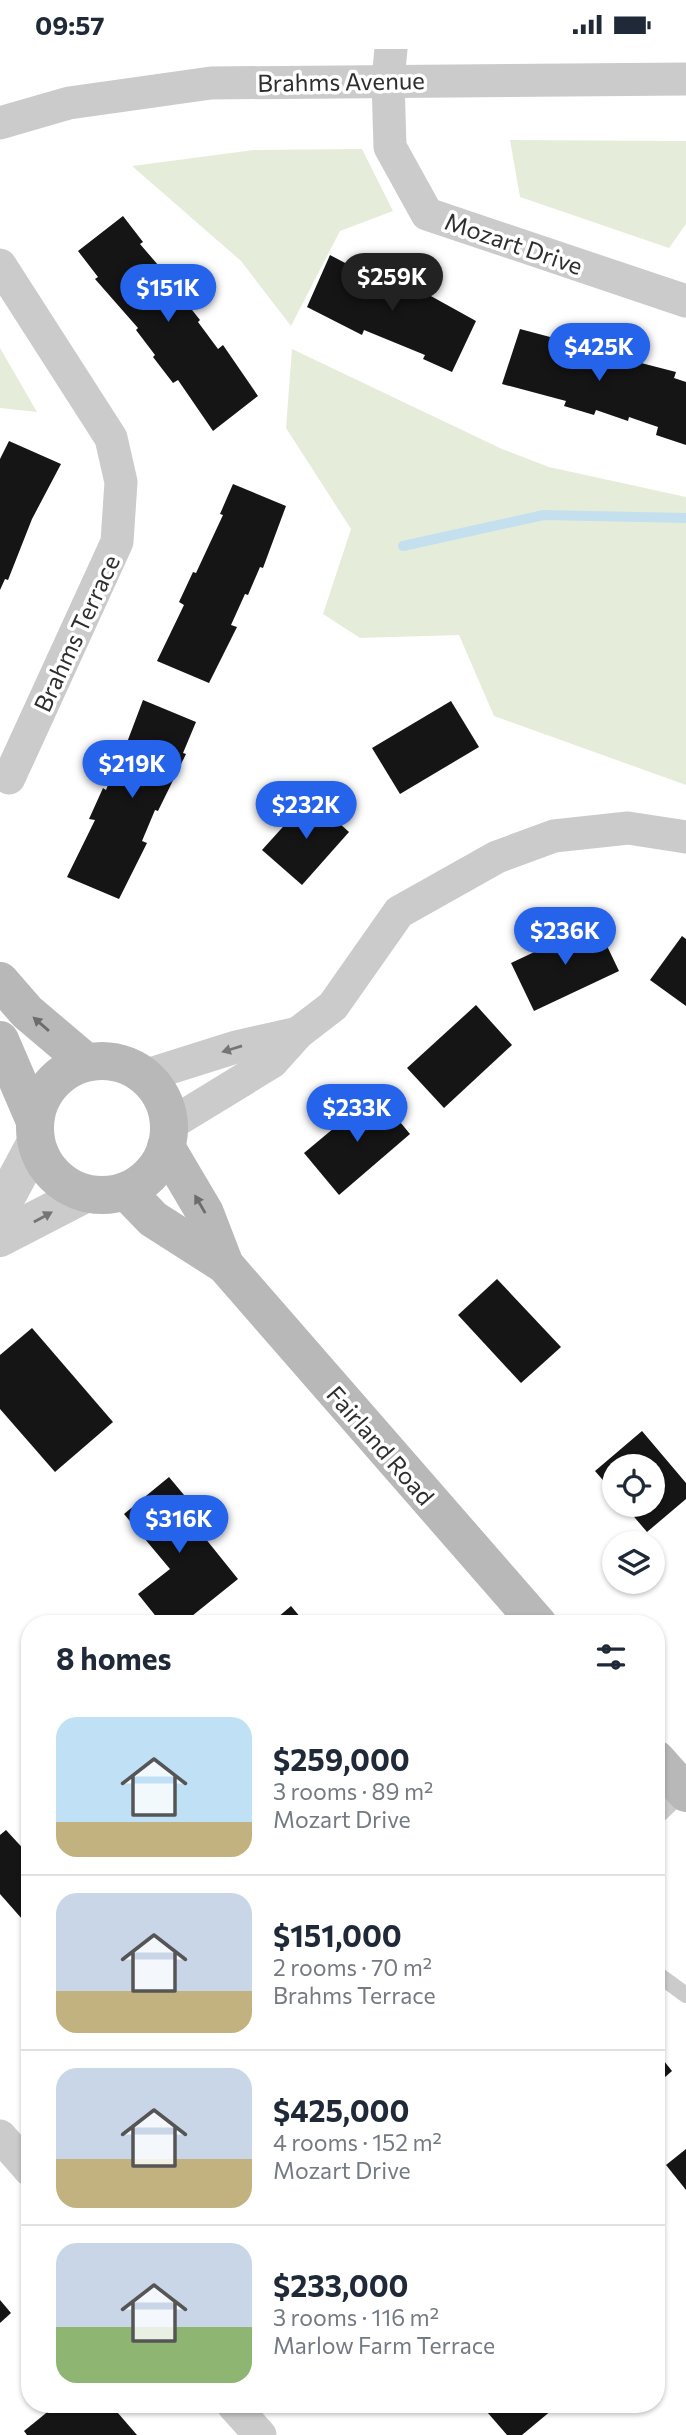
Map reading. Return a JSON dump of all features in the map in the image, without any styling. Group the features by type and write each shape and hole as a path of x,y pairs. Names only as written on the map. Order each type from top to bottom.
{"main road":[{"path":"0,981 27,1012 86,1062"},
{"path":"0,1040 47,1170 63,1184 85,1194 126,1191 150,1175 168,1136 160,1094 144,1076 129,1067 109,1061 86,1062 56,1078 44,1092 35,1131"},
{"name":"Fairland Road","path":"168,1136 205,1213 225,1265"},
{"name":"Fairland Road","path":"126,1191 153,1219 225,1265 530,1615"},
{"path":"665,1769 685,1792"}],"street":[{"name":"Brahms Avenue","path":"0,123 69,103 211,83 389,65 686,79"},
{"name":"Mozart Drive","path":"389,65 390,146 427,214 686,301"},
{"name":"Brahms Terrace","path":"0,265 111,438 121,482 117,542 9,778"},
{"path":"168,1136 272,1062 298,1033 333,1006 399,912 496,857 554,836 628,828 686,837"},
{"path":"144,1076 236,1047 298,1033"},
{"path":"0,1209 35,1131"},
{"path":"0,1238 85,1194"},
{"path":"0,2136 21,2160"},
{"path":"240,2413 260,2435"}],"lane":[{"path":"665,1810 685,1792"},
{"path":"665,1980 686,1995"}],"green space":[{"path":"510,140 686,141 686,224 669,248 520,197"},
{"path":"362,149 393,211 340,231 291,326 241,261 132,166 254,150"},
{"path":"0,348 37,412 0,408"},
{"path":"292,349 502,449 549,467 686,497 686,785 494,716 459,635 360,638 323,614 351,529 286,428"}],"building":[{"path":"123,216 143,242 140,244 183,294 181,296 218,349 223,345 258,396 213,431 178,380 173,383 153,357 155,355 136,330 138,328 95,279 98,277 78,251"},
{"path":"330,255 385,284 388,279 419,293 420,290 476,321 452,372 423,359 425,355 364,330 362,335 307,307"},
{"path":"520,329 584,346 582,352 612,362 614,356 676,372 674,378 686,382 686,445 656,435 658,427 629,417 628,421 596,410 594,415 564,406 566,401 502,384"},
{"path":"9,441 61,464 32,519 8,580 5,579 0,590 0,459"},
{"path":"233,484 286,506 263,568 260,567 248,595 245,594 231,625 237,627 209,683 157,661 184,605 179,602 223,515 220,514"},
{"path":"143,700 196,722 183,753 186,754 158,811 155,810 142,841 147,843 119,899 67,877 95,820 89,819 103,788 106,790 118,760 120,761"},
{"path":"451,701 479,747 400,794 372,748"},
{"path":"310,797 349,832 302,885 262,850"},
{"path":"596,923 619,971 534,1011 511,963"},
{"path":"682,936 686,939 686,1006 650,980"},
{"path":"476,1005 512,1045 444,1108 407,1068"},
{"path":"376,1093 410,1134 339,1195 304,1153"},
{"path":"497,1279 561,1347 521,1383 458,1315"},
{"path":"32,1328 113,1422 55,1472 0,1409 0,1355"},
{"path":"642,1431 661,1454 615,1454"},
{"path":"665,1458 686,1483 686,1499 665,1517"},
{"path":"602,1465 602,1479 595,1471"},
{"path":"169,1477 214,1531 205,1538 238,1579 193,1615 155,1615 138,1594 170,1569 124,1514"},
{"path":"634,1517 665,1517 648,1531"},
{"path":"291,1606 298,1615 280,1615"},
{"path":"6,1830 21,1846 21,1918 0,1894 0,1835"},
{"path":"665,2062 672,2071 665,2077"},
{"path":"686,2149 686,2190 666,2165"},
{"path":"0,2300 11,2313 0,2323"},
{"path":"46,2413 118,2413 137,2435 27,2435 24,2431"},
{"path":"488,2413 548,2413 522,2435 507,2435"}],"waterway":[{"path":"403,546 544,515 686,518"}]}
